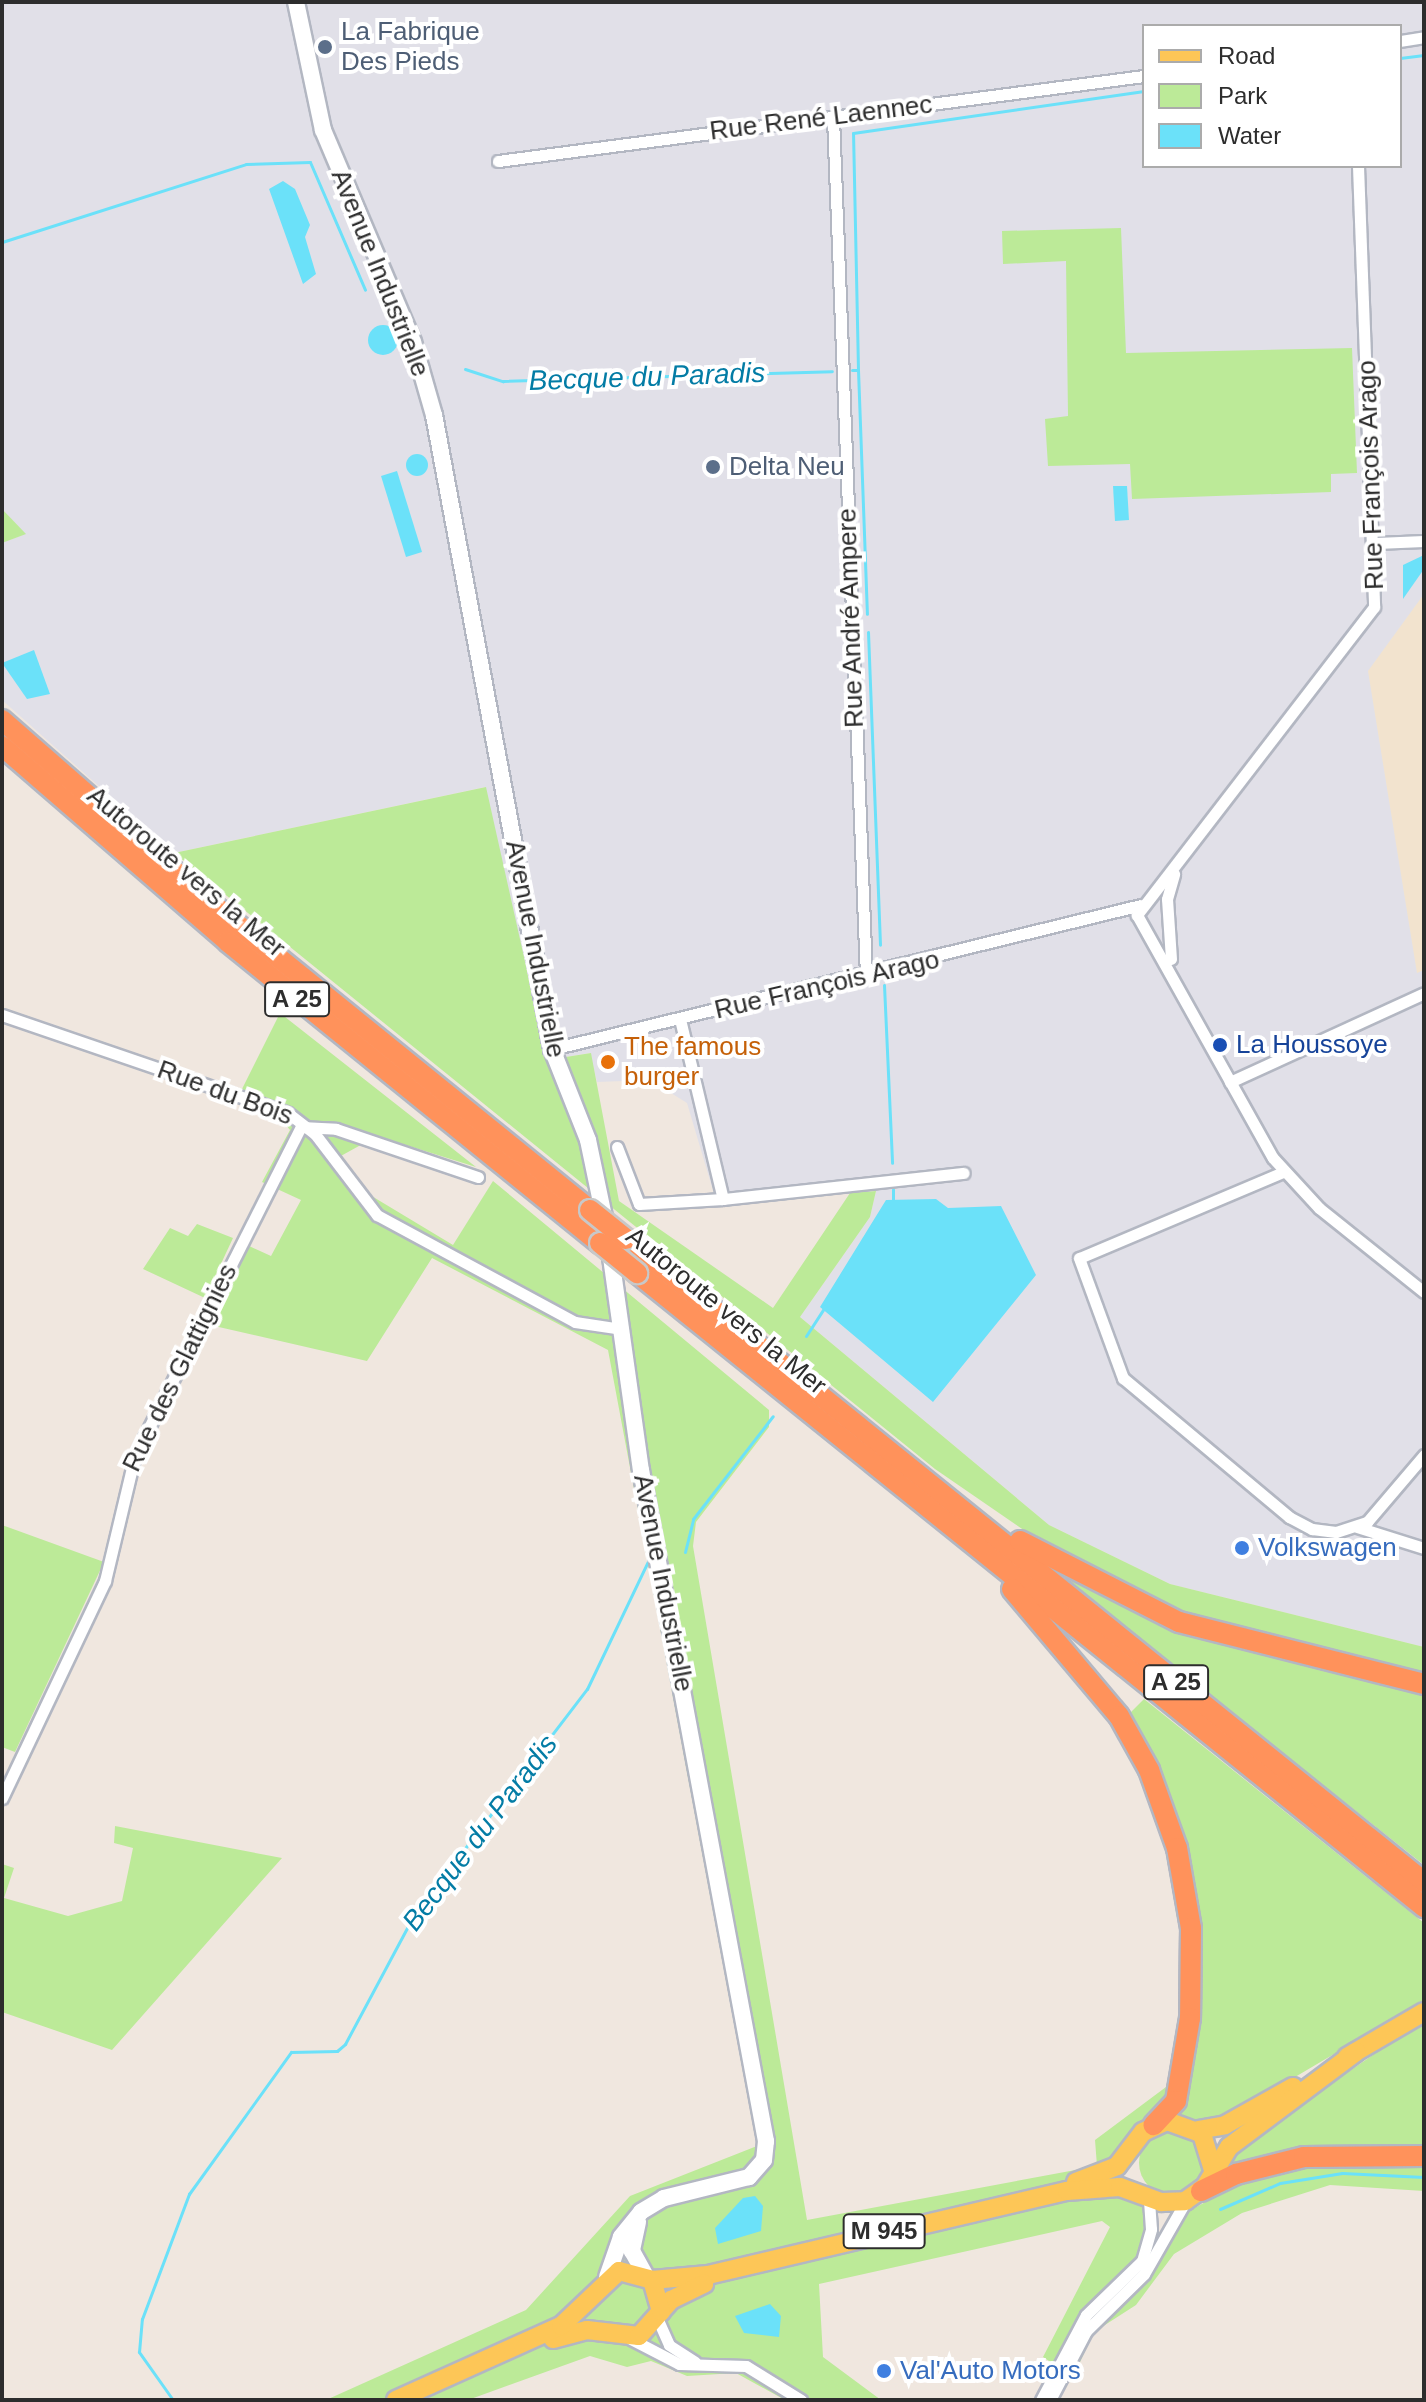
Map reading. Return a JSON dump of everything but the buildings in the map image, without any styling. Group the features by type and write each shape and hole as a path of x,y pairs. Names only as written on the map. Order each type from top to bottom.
{"highway":[{"name":"A 25","path":"2,720 217,908 1424,1882"},
{"name":"Autoroute vers la Mer","path":"2,746 216,932 1424,1907"},
{"path":"928,1482 1053,1563 1149,1610 1240,1641 1424,1684"},
{"path":"974,1544 982,1562 1104,1694 1149,1770 1177,1848 1191,1928 1190,2018 1176,2101 1154,2125"},
{"path":"1193,2196 1293,2159 1424,2156"}],"main road":[{"path":"1198,2130 1225,2125 1424,2012"},
{"path":"1213,2169 1212,2151 1198,2130 1180,2122 1154,2125 1132,2149 1132,2175 1146,2194 1193,2196 1213,2169 1229,2147 1356,2052"},
{"name":"M 945","path":"660,2316 683,2293 749,2267 1020,2199 1110,2170 1132,2149"},
{"name":"M 945","path":"1020,2199 1090,2188 1146,2194"},
{"name":"M 945","path":"649,2277 749,2267"},
{"path":"396,2400 498,2357 573,2319 602,2284 628,2270 649,2277 660,2316 619,2336 576,2332 498,2357"},
{"path":"602,2284 596,2314 619,2336"}],"street":[{"name":"Avenue Industrielle","path":"296,2 319,118 431,401 552,1049 594,1165 767,2149 746,2178 647,2207"},
{"path":"1402,41 1424,37"},
{"name":"Rue René Laennec","path":"498,161 1142,76"},
{"name":"Rue André Ampere","path":"833,117 866,976"},
{"name":"Rue François Arago","path":"552,1049 1100,920 1143,903 1180,862 1371,614 1376,543 1358,168"},
{"path":"1376,543 1424,541"},
{"name":"Rue François Arago","path":"1173,968 1168,915 1180,862"},
{"path":"1143,926 1160,928 1168,915 1160,901 1143,903 1143,926 1173,968 1230,1082 1283,1172 1424,1292"},
{"name":"Rue François Arago","path":"1100,920 1143,926"},
{"path":"1230,1082 1424,993"},
{"name":"Rue du Bois","path":"2,1015 262,1102 305,1124 377,1215 575,1322 622,1329"},
{"path":"680,1019 723,1199"},
{"path":"305,1124 478,1177"},
{"name":"Rue des Glattignies","path":"2,1798 105,1581 135,1455 305,1124"},
{"path":"617,1147 639,1204 723,1199 964,1173"},
{"path":"1283,1172 1079,1258 1129,1387 1295,1522 1328,1532 1357,1527 1424,1548"},
{"path":"1357,1527 1424,1455"},
{"path":"1041,2400 1086,2315 1142,2261 1152,2223 1146,2194"},
{"path":"1050,2400 1086,2331 1144,2274 1193,2196"},
{"path":"647,2207 632,2243 649,2277"},
{"path":"602,2284 623,2233 647,2207"},
{"path":"660,2316 675,2352 708,2364"},
{"path":"619,2336 679,2364 746,2366 801,2400"}],"shaded area":[{"path":"2,2 1424,2 1424,1647 1170,1584 1049,1525 800,1317 870,1217 876,1191 717,1204 687,1103 650,1080 597,1082 590,1053 547,1060 485,787 174,853 2,700 2,543 25,534 2,509"},
{"path":"1424,594 1424,970 1417,973 1368,671"}],"green space":[{"path":"1121,228 1126,353 1352,348 1357,473 1331,474 1331,492 1132,499 1130,464 1048,466 1045,419 1068,416 1066,261 1003,264 1002,231"},
{"path":"2,509 26,534 2,543"},
{"path":"486,787 547,1060 591,1053 619,1201 773,1308 850,1193 876,1191 870,1217 800,1317 1049,1525 1170,1584 1424,1647 1424,1865 1070,1585 1076,1566 935,1469 174,853"},
{"path":"280,1013 476,1167 377,1136 339,1157 360,1189 453,1245 493,1181 769,1410 769,1427 696,1522 693,1546 807,2220 1097,2166 1095,2140 1166,2087 1164,2110 1112,2165 1117,2192 1144,2206 1146,2229 1166,2239 1180,2216 1209,2200 1229,2159 1259,2133 1424,2020 1424,2191 1330,2185 1242,2213 1174,2254 1136,2305 1094,2332 1073,2377 1043,2357 1110,2227 1102,2221 819,2284 823,2357 881,2400 785,2400 736,2373 687,2376 651,2361 627,2367 590,2356 468,2400 326,2400 526,2310 630,2196 757,2146 608,1350 432,1258 367,1361 210,1325 247,1245 271,1256 301,1200 262,1182 290,1130 279,1117 235,1103"},
{"path":"197,1224 233,1238 205,1298 143,1269 170,1228 188,1236"},
{"path":"2,1525 104,1562 15,1752 2,1747"},
{"path":"1144,1699 1424,1923 1424,2001 1224,2119 1198,2122 1178,2114 1197,2022 1201,1936 1177,1820 1129,1714"},
{"path":"115,1826 282,1858 112,2050 2,2012 2,1864 14,1868 4,1898 68,1916 122,1901 133,1848 114,1843"},
{"path":"1165,2131 1177,2131 1194,2140 1201,2151 1201,2175 1194,2186 1177,2195 1165,2195 1153,2190 1144,2181 1139,2169 1139,2157 1144,2145 1153,2136"}],"water":[{"path":"283,181 295,189 310,225 305,237 316,274 303,284 269,189"},
{"path":"383,325 394,329 398,340 394,351 383,355 372,351 368,340 372,329"},
{"path":"417,454 425,457 428,465 425,473 417,476 409,473 406,465 409,457"},
{"path":"397,471 422,552 406,557 381,476"},
{"path":"1113,486 1127,486 1129,520 1115,521"},
{"path":"1424,555 1424,569 1403,599 1403,565"},
{"path":"34,650 50,694 27,699 2,663"},
{"path":"936,1199 948,1208 1001,1206 1036,1275 933,1402 820,1307 886,1200"},
{"path":"755,2196 763,2206 761,2231 718,2244 715,2228 743,2198"},
{"path":"770,2304 781,2316 779,2337 744,2333 735,2316"}],"waterway":[{"path":"1402,58 1424,55"},
{"path":"858,370 853,133 1142,91"},
{"name":"Becque du Paradis","path":"2,242 246,164 310,162 365,290"},
{"name":"Becque du Paradis","path":"465,369 503,381 832,371"},
{"name":"Becque du Paradis","path":"852,370 858,370 867,614"},
{"name":"Becque du Paradis","path":"868,632 880,945"},
{"name":"Becque du Paradis","path":"884,985 892,1163"},
{"name":"Becque du Paradis","path":"893,1189 893,1201"},
{"name":"Becque du Paradis","path":"806,1336 825,1307"},
{"name":"Becque du Paradis","path":"685,1552 693,1519 773,1416"},
{"name":"Becque du Paradis","path":"173,2400 139,2352 142,2319 189,2194 291,2052 337,2051 345,2044 414,1915 587,1689 649,1559"},
{"path":"1220,2209 1280,2183 1342,2173 1424,2177"}],"place":[{"name":"La Fabrique Des Pieds","path":"325,47"},
{"name":"Delta Neu","path":"713,467"},
{"name":"La Houssoye","path":"1220,1045"},
{"name":"The famous burger","path":"608,1062"},
{"name":"Volkswagen","path":"1242,1548"},
{"name":"Val'Auto Motors","path":"884,2371"}]}
